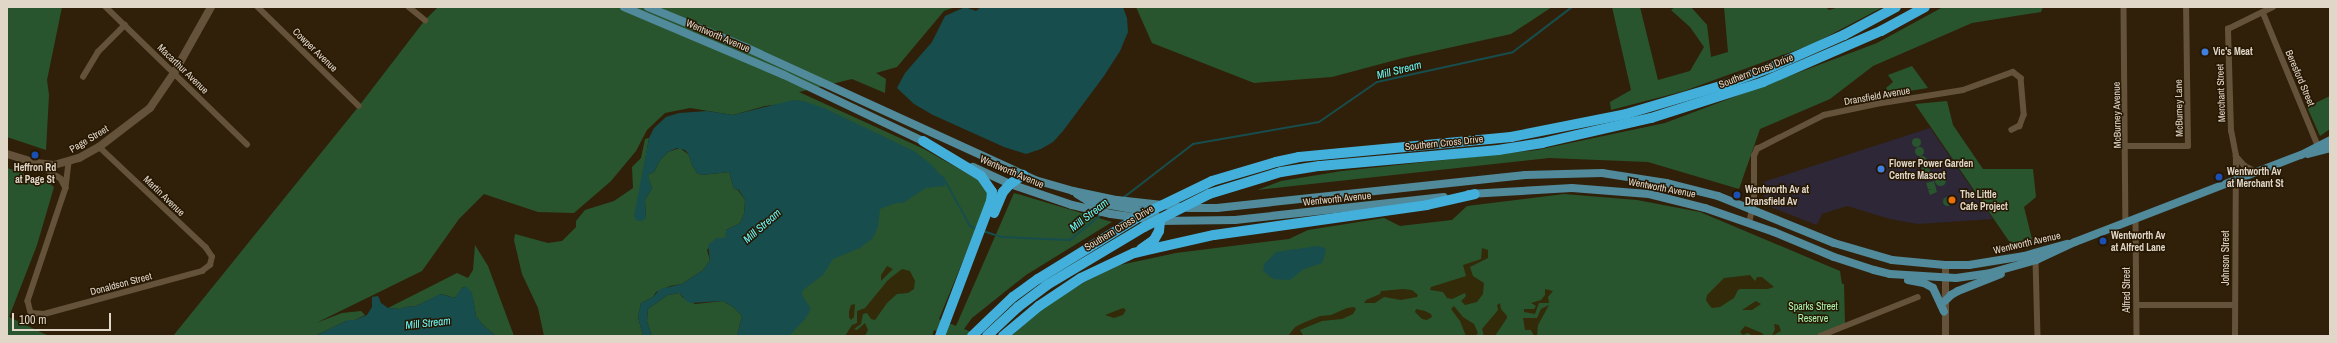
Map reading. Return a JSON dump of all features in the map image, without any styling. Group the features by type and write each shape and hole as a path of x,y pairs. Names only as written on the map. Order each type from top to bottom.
{"highway":[{"name":"Southern Cross Drive","path":"973,336 1013,297 1102,240 1190,190 1237,172 1299,157 1510,137 1567,128 1626,114 1724,85 1772,67 1844,35 1896,7"},
{"name":"Southern Cross Drive","path":"987,336 1018,307 1047,286 1123,239 1174,210 1210,194 1281,172 1320,166 1498,150 1542,143 1651,118 1763,82 1881,31 1925,7"},
{"path":"924,141 981,176 987,183 992,192 986,225"},
{"path":"941,335 986,225 1000,198 1010,184 1024,174"},
{"path":"1134,253 1214,235 1427,205 1475,194"},
{"path":"1003,336 1039,306 1081,278 1134,253 1154,240 1159,231 1160,220"}],"main road":[{"name":"Page Street","path":"69,162 99,147 150,108 174,73 211,7"},
{"name":"Wentworth Avenue","path":"624,7 784,75 924,141 1010,184 1072,205 1100,212 1111,210 1160,220 1234,220 1475,194 1572,188 1619,190 1679,200 1749,223 1834,257 1890,274 1944,278 1974,276 2012,268 2036,260 2075,242 2301,155 2320,149 2330,148"},
{"name":"Wentworth Avenue","path":"648,7 752,51 1024,174 1073,191 1121,203 1190,208 1217,208 1525,175 1602,173 1641,178 1696,190 1871,255 1892,260 1945,265 2000,260 2075,242"},
{"name":"Wentworth Avenue","path":"2320,149 2330,140"},
{"path":"7,154 36,163 54,165 69,162"},
{"path":"1073,191 1088,201 1111,210 1121,203 1154,212 1160,220"},
{"path":"1945,302 1958,291 1991,279 2012,268"},
{"path":"1890,274 1924,283 1933,288 1944,312"}],"street":[{"name":"Macarthur Avenue","path":"106,7 247,144"},
{"name":"Cowper Avenue","path":"258,7 359,106"},
{"path":"409,7 425,20"},
{"name":"McBurney Avenue","path":"2124,7 2126,222"},
{"name":"McBurney Lane","path":"2126,146 2188,146 2186,7"},
{"path":"2263,12 2273,7"},
{"name":"Merchant Street","path":"2236,180 2236,156 2231,131 2228,29 2263,12"},
{"name":"Beresford Street","path":"2263,12 2320,149"},
{"path":"83,77 98,52 125,25"},
{"name":"Dransfield Avenue","path":"1749,223 1753,210 1754,156 1757,149 1824,115 1876,104 1962,90 2013,72 2021,78 2024,115 2020,126 2012,130"},
{"name":"Martin Avenue","path":"99,147 206,248 212,257 212,262"},
{"path":"2236,156 2245,166 2257,172"},
{"name":"Page Street","path":"30,313 28,306 29,296 66,188 69,162"},
{"path":"36,163 58,176 66,188"},
{"name":"Johnson Street","path":"2236,180 2236,336"},
{"name":"Alfred Street","path":"2136,219 2137,336"},
{"path":"2036,260 2038,336"},
{"name":"Donaldson Street","path":"30,313 44,314 202,271 212,262"},
{"path":"1945,265 1945,336"},
{"path":"1820,336 1918,297"},
{"path":"2137,305 2235,305"}],"shaded area":[{"name":"Flower Power Garden Centre Mascot","path":"1930,128 1993,219 1918,224 1890,219 1847,206 1822,214 1817,225 1765,205 1763,182"}],"green space":[{"path":"7,7 62,7 47,80 49,95 46,150 7,137"},
{"path":"438,7 955,7 944,11 897,67 876,73 886,79 885,93 852,79 799,92 924,149 982,182 989,194 985,207 939,319 956,326 1014,193 1112,222 1026,275 972,318 964,329 981,336 949,336 934,330 932,336 737,336 923,158 884,137 803,101 765,106 733,115 690,108 665,113 647,130 636,151 611,181 574,213 538,212 484,194 459,219 422,271 316,323 342,313 361,311 365,315 355,320 346,321 315,336 173,336 359,106 425,20"},
{"path":"1136,7 1552,7 1511,34 1403,58 1332,77 1254,83 1152,43"},
{"path":"1612,7 1640,7 1658,80 1690,71 1704,47 1690,27 1671,10 1675,7 1691,7 1707,25 1711,57 1728,52 1724,7 1826,7 1829,10 1839,7 1883,7 1813,44 1684,91 1611,110 1610,102 1631,90"},
{"path":"1943,7 2043,7 2041,12 1972,23 1873,66 1830,99 1760,129 1739,189 1648,162 1549,158 1257,190 1281,181 1342,171 1537,150 1665,123 1877,43"},
{"path":"1912,66 1928,88 1890,94 1886,88 1893,82 1888,75"},
{"path":"2330,96 2330,129 2320,136 2307,107"},
{"path":"1947,101 1953,125 1983,169 2033,169 2036,197 2024,207 2033,243 2013,247 1915,104"},
{"path":"649,138 635,216 646,218 645,200 652,188 649,180 649,174 654,172 660,160 668,152 680,148 689,155 692,165 697,173 702,175 729,172 734,189 738,190 745,200 744,214 740,223 726,230 726,238 717,238 707,250 710,260 703,270 682,284 670,286 656,292 653,297 641,303 638,317 643,336 544,336 538,308 522,274 514,240 515,234 548,243 562,241 576,227 576,221 585,210 614,201 633,188 632,167 641,158 645,139"},
{"path":"1914,138 1918,138 1920,142 1918,146 1914,146 1912,144 1912,140"},
{"path":"1917,147 1921,147 1923,151 1921,155 1917,155 1915,153 1915,149"},
{"path":"1920,156 1924,156 1926,157 1926,165 1920,166 1917,163 1917,159"},
{"path":"1925,165 1930,170 1925,175 1920,170"},
{"path":"7,168 46,181 54,187 37,245 9,317 49,336 7,336"},
{"path":"1938,175 1942,175 1944,176 1944,184 1938,185 1935,182 1935,178"},
{"path":"1934,181 1937,192 1930,195 1928,190 1932,189 1928,189 1926,183"},
{"name":"Sparks Street Reserve","path":"1564,194 1637,200 1700,212 1840,271 1842,284 1844,284 1845,324 1813,336 1011,336 1045,307 1086,281 1120,265 1176,253 1289,239 1308,230 1384,218 1400,226 1452,220 1467,206"},
{"path":"1947,196 1952,201 1947,206 1942,201"},
{"path":"475,245 488,266 514,336 496,336 483,325 476,316 473,299 463,287 455,298 441,294 416,306 400,309 388,308 457,273 468,278 473,270"},
{"path":"680,293 682,297 695,304 723,301 733,307 742,316 737,336 652,336 647,321 648,309 668,295"}],"sand":[{"path":"1482,248 1488,250 1488,258 1470,267 1473,276 1484,283 1483,294 1477,302 1465,305 1461,301 1466,296 1465,293 1452,299 1447,298 1443,292 1430,290 1431,287 1466,276 1463,265 1481,259"},
{"path":"887,266 893,269 881,281 881,275"},
{"path":"902,269 910,271 915,281 914,289 908,293 897,294 887,303 875,320 871,319 867,313 863,314 861,324 854,329 857,330 865,323 868,330 865,336 845,336 852,325 857,323 857,311 865,308 888,280"},
{"path":"1750,275 1755,281 1757,277 1762,277 1774,287 1768,289 1740,289 1734,298 1720,307 1712,308 1709,305 1706,300 1707,295 1724,278"},
{"path":"1403,289 1412,290 1418,295 1417,297 1401,300 1384,297 1375,303 1364,303 1366,300 1380,294 1381,291"},
{"path":"1545,289 1553,291 1548,297 1549,303 1539,303 1535,314 1524,312 1524,309 1534,309 1536,306 1531,303 1541,300 1545,295"},
{"path":"1756,301 1761,304 1752,310 1742,310"},
{"path":"1500,303 1501,309 1507,318 1495,336 1484,336 1482,329 1498,310 1497,305"},
{"path":"855,304 854,317 851,320 849,317 849,311 851,305"},
{"path":"1549,305 1538,325 1537,336 1534,336 1531,330 1525,330 1523,318 1537,318 1541,309"},
{"path":"1454,306 1463,317 1474,324 1478,333 1475,336 1466,336 1460,321 1451,309"},
{"path":"1354,307 1356,309 1353,314 1342,319 1322,321 1300,330 1303,335 1288,336 1295,327 1303,323 1320,316 1331,315 1347,308"},
{"path":"1123,308 1126,310 1123,315 1114,318 1105,315"},
{"path":"1416,309 1431,314 1432,317 1427,320 1422,319 1415,312"},
{"path":"1774,324 1779,325 1781,331 1772,336 1775,329"},
{"path":"1745,326 1762,333 1765,336 1753,336 1748,333 1743,335 1740,332"}],"water":[{"path":"965,7 976,11 981,7 1123,7 1127,18 1128,32 1120,51 1104,76 1063,131 1053,142 1041,149 1026,154 1004,147 933,115 914,104 897,88 905,73 932,42 945,16"},
{"path":"793,100 803,101 824,108 914,151 932,165 945,181 945,186 926,188 903,203 896,203 880,209 878,227 873,238 860,248 833,259 823,275 803,290 802,295 811,309 806,318 789,336 737,336 742,316 733,307 723,301 690,303 685,300 680,293 668,295 648,309 647,321 652,336 643,336 638,317 641,303 653,297 660,289 682,284 703,270 710,260 708,245 717,238 725,238 726,230 740,223 744,214 745,200 739,190 734,189 729,172 702,175 697,173 692,165 689,155 685,150 677,148 668,152 660,160 654,172 649,174 649,180 652,188 645,200 646,218 642,221 637,221 634,216 649,138 654,128 666,117 679,113 707,111 733,115"},
{"path":"1318,246 1325,248 1326,251 1322,263 1304,269 1290,280 1273,279 1263,271 1264,264 1276,252"},
{"path":"465,286 472,292 476,316 483,325 496,336 315,336 348,320 355,320 367,315 372,307 372,297 378,296 381,303 388,308 400,309 416,306 440,294 455,298 460,290"}],"waterway":[{"name":"Mill Stream","path":"1123,198 1193,144 1319,122 1377,82 1513,52 1572,7"},
{"name":"Mill Stream","path":"939,175 943,177 970,226 977,229"},
{"name":"Mill Stream","path":"983,231 1001,237 1070,240 1102,214"}],"place":[{"name":"Vic's Meat","path":"2205,52"},
{"name":"Heffron Rd at Page St","path":"35,155"},
{"name":"Flower Power Garden Centre Mascot","path":"1881,169"},
{"name":"Wentworth Av at Merchant St","path":"2219,177"},
{"name":"Wentworth Av at Dransfield Av","path":"1737,195"},
{"name":"The Little Cafe Project","path":"1952,200"},
{"name":"Wentworth Av at Alfred Lane","path":"2103,241"}]}
